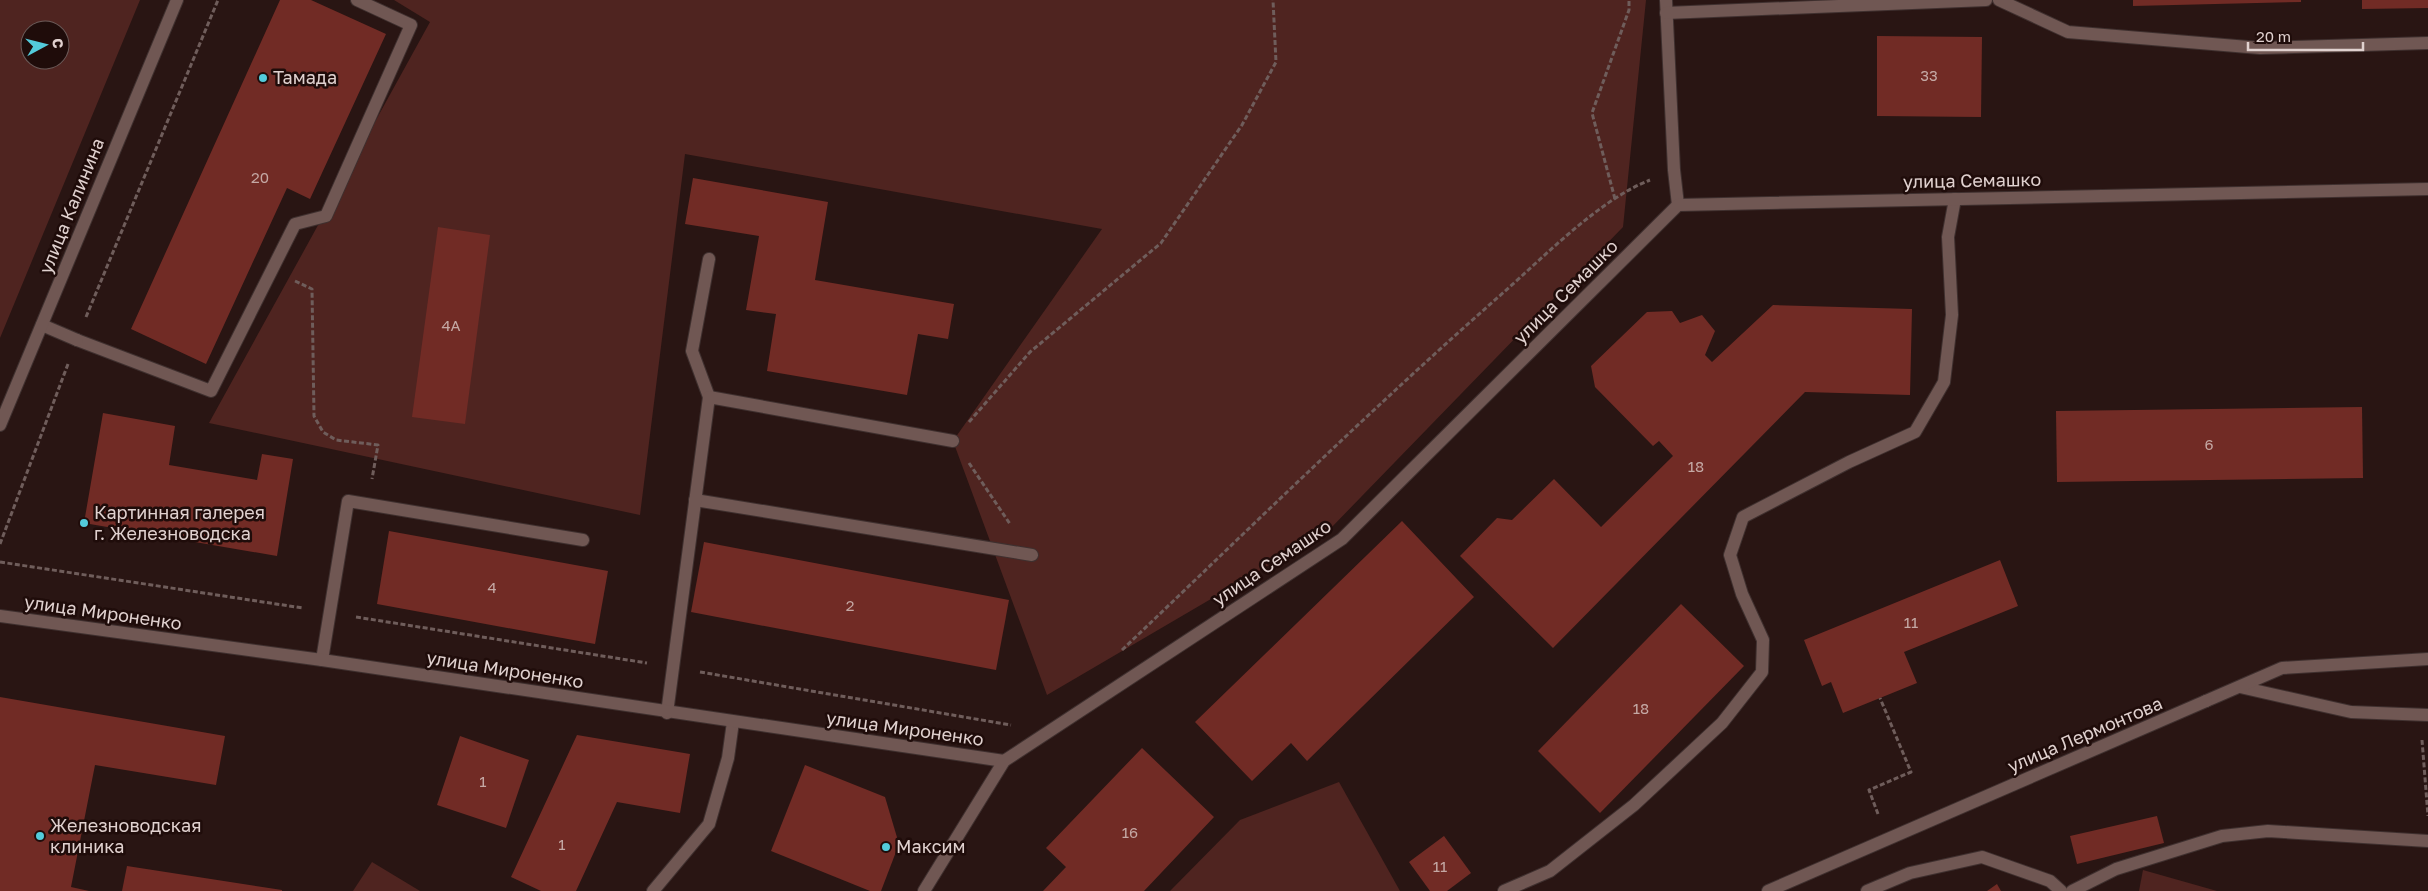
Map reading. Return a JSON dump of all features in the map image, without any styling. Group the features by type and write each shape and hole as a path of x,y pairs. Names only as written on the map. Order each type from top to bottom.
{"street":[{"name":"улица Калинина","path":"0,425 177,0"},
{"path":"42,325 211,391 295,224 326,216 411,25 357,0"},
{"path":"1678,205 1674,170 1666,6 1986,0"},
{"path":"2000,0 2068,32 2260,48 2428,43"},
{"name":"улица Семашко","path":"924,891 1004,761 1342,539 1678,205 2428,189"},
{"path":"1504,891 1550,871 1634,805 1722,723 1762,672 1763,640 1742,594 1730,555 1743,517 1849,462 1915,432 1944,382 1952,315 1948,236 1955,199"},
{"path":"667,713 709,397 692,351 709,259"},
{"path":"709,397 953,441"},
{"path":"695,500 1032,556"},
{"path":"322,660 348,501 583,540"},
{"name":"улица Мироненко","path":"0,616 322,660 667,713 1004,761"},
{"name":"улица Лермонтова","path":"1768,891 2282,668 2428,659"},
{"path":"2240,687 2351,712 2428,715"},
{"path":"653,891 709,824 728,758 734,722"},
{"path":"2072,891 2116,869 2222,836 2268,831 2428,841"},
{"path":"1867,891 1910,873 1982,857 2050,881 2061,891"}],"path":[{"path":"0,544 77,340 218,0"},
{"path":"1032,556 953,441 1030,352 1161,244 1242,125 1276,62 1273,0"},
{"path":"1615,199 1592,113 1629,10 1629,0"},
{"path":"1116,655 1437,351 1576,230 1634,186 1674,170"},
{"path":"312,289 314,416 323,432 336,440 378,445 369,504"},
{"path":"0,562 330,612 1018,726"},
{"path":"1880,698 1911,772 1869,790 1888,839"},
{"path":"2422,739 2428,817"}],"shaded area":[{"path":"0,0 140,0 0,338"},
{"path":"394,0 1646,0 1623,227 1329,530 1047,695 953,441 1102,229 685,154 640,515 209,423 430,22"},
{"path":"1339,782 1400,891 1170,891 1240,820"},
{"path":"372,862 420,891 353,891"},
{"path":"2143,870 2217,891 2139,891"}],"building":[{"path":"280,0 311,0 386,34 310,199 287,188 206,364 131,329"},
{"path":"2133,0 2301,0 2301,2 2133,6"},
{"path":"2362,0 2428,0 2428,8 2362,9"},
{"path":"1877,36 1982,37 1981,117 1877,116"},
{"path":"693,178 828,202 815,280 954,304 948,339 918,334 907,395 767,371 776,314 746,310 759,236 685,224"},
{"path":"438,227 490,235 465,424 412,417"},
{"path":"1773,305 1912,309 1910,395 1805,392 1553,648 1460,556 1497,518 1512,520 1554,479 1601,527 1673,456 1659,441 1653,446 1595,387 1591,366 1647,312 1672,311 1680,323 1702,315 1715,331 1705,355 1712,362"},
{"path":"2362,407 2363,478 2057,482 2056,411"},
{"path":"103,413 175,426 169,465 257,480 262,454 293,459 277,556 84,523"},
{"path":"1402,521 1474,597 1307,761 1291,743 1252,781 1195,722"},
{"path":"389,531 608,571 595,644 377,604"},
{"path":"704,542 1009,600 996,670 691,612"},
{"path":"2000,560 2018,606 1904,652 1917,683 1843,713 1831,682 1822,686 1804,640"},
{"path":"1681,604 1744,666 1600,813 1538,751"},
{"name":"Железноводская клиника","path":"0,697 225,736 216,785 95,765 71,887 89,891 0,891"},
{"path":"577,735 690,754 680,813 617,802 576,891 541,891 511,877"},
{"path":"460,736 529,760 506,828 437,805"},
{"path":"1142,748 1214,817 1144,891 1043,891 1066,867 1046,848"},
{"path":"805,765 885,797 899,844 881,891 870,891 771,851"},
{"path":"2157,816 2164,843 2077,864 2070,836"},
{"path":"1444,836 1471,873 1447,891 1430,891 1409,862"},
{"name":"Железноводская клиника","path":"127,866 282,890 282,891 122,891"},
{"path":"1997,884 2001,891 1987,891"}],"place":[{"name":"Тамада","path":"263,78"},
{"name":"Картинная галерея г. Железноводска","path":"84,523"},
{"name":"Железноводская клиника","path":"40,836"},
{"name":"Максим","path":"886,847"}]}
